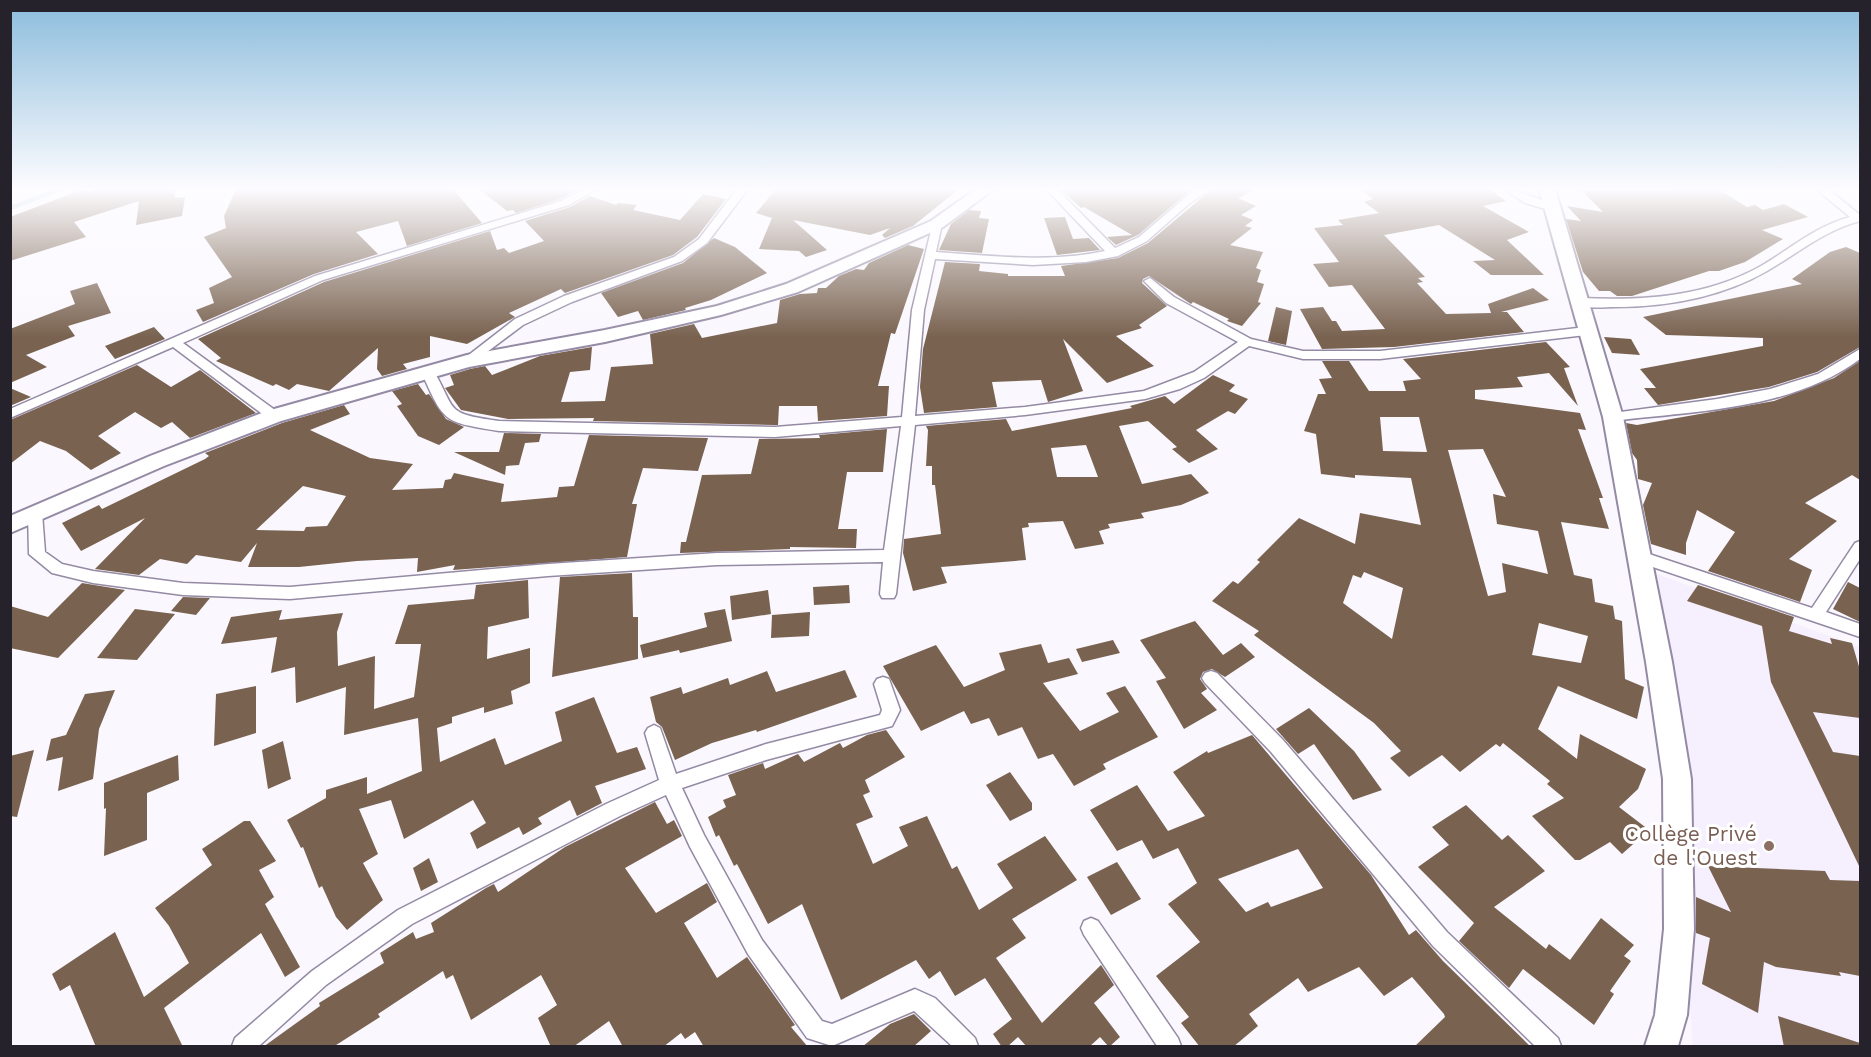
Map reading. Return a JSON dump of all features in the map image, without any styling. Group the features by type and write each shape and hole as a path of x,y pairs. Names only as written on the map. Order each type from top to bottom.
{"street":[{"path":"10,414 319,278 449,238"},
{"path":"467,361 519,322 567,299 678,259 705,238"},
{"path":"10,525 157,461 274,416 467,361 605,336 722,310 792,288 905,238"},
{"path":"888,594 904,467 918,310 933,238"},
{"path":"1099,238 1114,254"},
{"path":"929,255 1084,260 1114,254 1145,238"},
{"path":"1562,238 1581,302 1586,332 1613,417 1640,557 1677,779 1679,929 1671,1016 1662,1047"},
{"path":"1581,302 1643,302 1678,297 1726,285 1749,277 1810,238"},
{"path":"1150,281 1170,300 1247,342 1303,356 1380,355 1586,332"},
{"path":"427,372 444,408 461,420 499,426 775,432 1025,411 1145,395 1175,386 1199,375 1247,342"},
{"path":"175,343 274,416"},
{"path":"1613,417 1737,399 1801,385 1832,372 1860,353"},
{"path":"35,513 37,554 57,569 93,578 183,589 290,594 548,570 717,559 891,556"},
{"path":"1816,615 1860,547"},
{"path":"1640,557 1860,630"},
{"path":"1211,678 1277,746 1440,939 1550,1047"},
{"path":"243,1047 319,978 405,917 613,810 670,784 766,752 886,721 891,710 883,684"},
{"path":"654,733 670,784 697,841 755,947 815,1030 832,1035 915,999 927,1006 968,1047"},
{"path":"1090,928 1170,1047"}],"shaded area":[{"name":"Collège Privé de l'Ouest","path":"1657,574 1860,647 1860,1046 1693,1046"}],"building":[{"path":"10,238 82,238 10,261"},
{"path":"205,238 362,238 378,254 314,274 203,322 196,310 214,303 209,288 232,277"},
{"path":"404,238 432,238 407,246"},
{"path":"466,238 493,238 497,250 504,248 509,253 544,241 541,238 695,238 673,255 565,293 561,289 509,313 515,317 467,344 430,336 430,357 403,364 407,369 382,376 377,369 378,348 329,391 297,384 289,390 276,384 273,386 216,361 221,358 198,339 324,282"},
{"path":"715,238 735,247 767,273 711,300 685,308 686,310 643,320 638,311 618,317 601,293 683,263"},
{"path":"763,238 814,238 827,250 806,257 799,251 759,249"},
{"path":"944,238 985,238 982,253 939,250"},
{"path":"1051,238 1089,238 1100,250 1057,255"},
{"path":"1108,238 1131,238 1116,245"},
{"path":"1154,238 1239,238 1230,245 1263,252 1256,268 1261,270 1257,282 1264,284 1258,302 1261,303 1242,326 1227,321 1229,319 1193,302 1191,304 1149,276 1143,279 1142,283 1167,306 1139,325 1142,328 1116,336 1154,366 1107,383 1063,339 1083,391 1048,402 1041,380 992,382 997,407 924,413 920,387 923,349 945,262 980,264 979,271 1008,274 1008,276 1065,276 1061,266 1118,258"},
{"path":"1322,238 1387,238 1425,277 1418,278 1423,282 1417,283 1446,314 1491,313 1488,304 1533,288 1549,300 1501,312 1507,312 1524,332 1394,347 1322,349 1300,309 1323,307 1342,331 1385,329 1352,285 1329,287 1313,264 1339,262"},
{"path":"1460,238 1512,238 1507,240 1544,275 1491,275 1473,261 1495,260"},
{"path":"1572,238 1783,239 1745,262 1632,296 1617,296 1610,291 1599,291 1583,272"},
{"path":"908,245 924,249 895,334 891,333 878,386 889,386 887,416 818,421 817,406 779,406 778,425 593,421 594,418 508,419 461,410 445,388 454,385 450,375 470,369 485,366 492,375 540,356 592,347 590,370 570,372 561,402 605,401 611,367 653,364 650,334 694,324 702,338 777,323 780,300 800,294 817,293 818,288 826,288 839,276 856,269 864,270 869,263"},
{"path":"1846,247 1860,253 1860,347 1817,372 1769,387 1658,405 1644,388 1656,388 1640,369 1763,346 1763,338 1666,335 1643,317 1802,284 1792,279 1830,252"},
{"path":"97,283 111,313 68,326 75,336 26,355 47,367 10,383 10,329 75,304 70,291"},
{"path":"1276,307 1292,311 1286,345 1268,341"},
{"path":"154,327 165,339 115,359 105,346"},
{"path":"1604,337 1631,339 1640,355 1612,353"},
{"path":"1546,342 1570,367 1564,368 1578,406 1549,373 1517,377 1523,387 1475,390 1475,399 1580,413 1586,430 1578,429 1603,498 1599,498 1609,529 1561,522 1574,575 1592,579 1595,602 1613,606 1615,619 1622,621 1625,679 1644,687 1637,719 1558,686 1538,729 1577,759 1580,734 1646,769 1638,789 1619,807 1649,830 1622,854 1610,842 1580,860 1575,860 1532,816 1564,798 1547,784 1550,781 1503,743 1500,747 1496,744 1460,772 1442,755 1409,777 1390,758 1401,751 1374,723 1254,635 1259,631 1212,601 1233,581 1238,584 1260,562 1257,560 1299,518 1355,544 1360,513 1421,525 1411,478 1355,475 1355,478 1321,474 1316,434 1304,431 1318,394 1326,394 1319,379 1332,378 1322,361 1349,361 1369,391 1406,391 1403,381 1421,379 1403,359","holes":["1380,417 1419,417 1427,452 1383,451","1483,449 1506,497 1493,494 1497,524 1538,531 1548,574 1502,563 1506,592 1488,596 1448,450","1364,572 1403,588 1392,639 1343,603 1353,575 1361,578","1539,623 1588,636 1581,663 1532,655"]},
{"path":"1860,361 1860,480 1852,475 1805,503 1837,521 1789,559 1812,570 1800,602 1708,571 1735,532 1697,510 1686,543 1686,555 1651,544 1643,505 1652,483 1638,479 1637,460 1632,453 1626,423 1637,425 1774,401 1834,378"},
{"path":"137,365 171,387 200,370 256,413 190,438 172,422 161,428 135,412 98,436 121,453 91,470 66,451 40,441 10,464 10,420"},
{"path":"1213,375 1235,385 1229,391 1248,399 1235,414 1228,411 1196,430 1218,449 1189,463 1172,449 1177,447 1148,421 1119,426 1142,484 1191,474 1209,493 1181,505 1141,513 1144,518 1108,524 1110,528 1099,531 1104,544 1075,549 1063,521 1028,523 1029,527 1022,528 1026,560 941,567 947,583 913,591 903,553 904,539 941,534 935,485 932,485 932,466 926,466 928,430 926,426 1006,419 1012,431 1132,408 1130,406 1165,396 1174,404","holes":["1086,445 1098,477 1057,477 1051,448"]},
{"path":"418,384 426,395 429,394 446,419 464,427 439,445 418,436 397,406 402,404 392,391"},
{"path":"10,388 31,397 10,406"},
{"path":"344,405 350,414 310,430 370,458 413,464 392,490 443,488 445,480 451,479 454,473 504,484 501,502 557,497 559,487 574,486 589,435 708,438 698,471 643,468 632,504 637,504 627,557 453,570 455,565 417,572 418,558 299,567 248,567 257,543 241,562 196,555 187,564 160,559 139,575 95,569 145,518 81,551 62,523 99,505 102,509 205,459 209,456 205,453 282,423","holes":["303,486 346,496 327,526 306,527 304,531 256,530"]},
{"path":"887,429 883,472 847,472 838,529 857,529 856,548 790,547 790,549 680,553 681,542 686,542 702,475 751,474 759,439 820,438 819,435"},
{"path":"504,433 541,434 539,442 525,443 519,465 506,466 505,475 454,452 499,452"},
{"path":"632,573 633,617 638,617 638,659 552,677 560,577"},
{"path":"528,580 529,618 488,627 487,659 530,648 530,683 511,691 513,704 484,713 484,707 452,717 452,723 437,728 440,762 495,738 505,765 562,741 555,712 594,697 617,753 637,747 646,769 595,786 602,803 577,816 570,800 538,818 542,824 523,835 519,827 477,849 470,833 486,823 473,800 404,839 391,800 359,809 378,854 363,863 383,900 347,930 336,917 322,886 319,888 303,847 301,848 287,820 326,798 326,790 367,777 367,794 422,771 418,718 344,735 346,687 296,703 295,667 271,673 277,637 221,644 231,617 282,610 279,620 343,613 337,632 338,666 375,656 374,709 414,697 421,644 395,644 408,605 474,599 476,585"},
{"path":"1848,582 1860,588 1860,622 1833,609"},
{"path":"82,583 125,590 58,658 10,648 10,606 48,617"},
{"path":"849,585 850,603 814,605 813,587"},
{"path":"1698,585 1794,617 1789,631 1832,644 1830,638 1852,643 1860,670 1860,718 1813,712 1833,752 1860,756 1860,868 1771,682 1762,626 1687,601"},
{"path":"768,590 771,614 732,620 730,596"},
{"path":"183,597 210,598 196,615 171,611"},
{"path":"135,609 175,614 137,660 97,658"},
{"path":"725,609 732,641 680,653 679,650 643,658 640,645 707,627 704,613"},
{"path":"810,612 809,636 771,638 772,615"},
{"path":"1195,621 1223,655 1241,643 1255,657 1225,677 1212,669 1203,672 1200,679 1207,689 1201,693 1217,710 1184,729 1156,681 1166,678 1140,640"},
{"path":"1113,640 1120,653 1082,662 1076,649"},
{"path":"1041,644 1048,663 1069,658 1078,674 1043,683 1080,731 1119,712 1106,693 1125,686 1158,737 1103,764 1106,769 1074,786 1053,754 1038,759 1022,727 998,736 989,718 971,724 964,711 921,731 883,666 936,645 964,687 1005,670 999,653"},
{"path":"845,670 857,697 757,732 756,730 712,743 675,760 662,727 656,722 650,697 681,687 683,694 728,678 730,685 767,671 776,692"},
{"path":"256,686 256,733 214,746 216,694"},
{"path":"115,690 99,729 93,779 58,791 63,757 46,761 51,739 66,735 85,694"},
{"path":"1309,708 1354,751 1382,790 1353,800 1314,744 1298,754 1276,729"},
{"path":"886,730 905,757 865,780 870,792 863,795 873,817 856,824 873,864 908,846 899,827 927,816 952,869 957,866 979,910 1013,888 997,864 1045,836 1077,880 1012,919 1026,938 996,958 1042,1023 1101,965 1114,985 1094,1003 1120,1037 1109,1047 1100,1037 1089,1047 1027,1047 1018,1037 1007,1047 1002,1047 993,1034 1012,1019 985,978 955,996 940,971 929,979 916,960 841,1000 802,904 768,924 737,864 734,866 719,835 716,837 708,817 726,807 723,800 736,795 728,775 763,763 765,769 798,754 804,762 840,743 843,748 867,735"},
{"path":"1252,735 1371,875 1409,935 1416,930 1443,961 1531,1047 1414,1047 1445,1017 1444,1014 1412,977 1384,996 1359,967 1308,992 1298,978 1249,1014 1258,1026 1233,1047 1200,1047 1181,1023 1189,1017 1156,976 1200,942 1168,904 1197,883 1178,848 1153,859 1142,840 1117,851 1090,810 1137,785 1168,831 1205,816 1173,772 1207,751 1208,753","holes":["1298,849 1323,888 1271,907 1268,902 1246,912 1218,879"]},
{"path":"283,741 291,779 268,789 262,750"},
{"path":"34,750 17,817 10,816 10,756"},
{"path":"178,755 179,780 147,793 147,840 104,856 106,808 104,809 104,783"},
{"path":"1010,772 1032,803 1032,810 1010,821 986,785"},
{"path":"655,802 667,824 674,820 682,836 625,868 656,913 707,883 717,902 684,923 717,978 747,957 795,1025 791,1027 808,1047 704,1047 695,1032 685,1039 681,1033 663,1047 623,1047 609,1021 573,1047 551,1047 538,1018 557,1005 541,975 471,1020 453,975 446,979 443,971 378,1014 380,1017 333,1047 263,1047 320,1006 319,1003 384,963 380,953 413,932 416,939 434,932 431,923 486,888 494,884 498,892 565,847"},
{"path":"1466,805 1502,840 1508,835 1545,871 1494,907 1546,949 1549,944 1570,960 1601,918 1634,945 1624,956 1631,961 1610,991 1614,994 1594,1025 1523,969 1509,988 1459,941 1474,923 1418,867 1449,845 1432,827"},
{"path":"244,821 250,821 276,861 259,870 274,897 265,904 300,967 285,977 261,933 164,1008 183,1047 96,1047 70,985 60,991 52,974 115,932 144,997 189,963 169,926 155,908 212,865 202,849"},
{"path":"429,858 438,882 421,891 413,868"},
{"path":"1117,862 1141,899 1111,915 1087,877"},
{"path":"1708,866 1825,871 1830,880 1860,881 1860,976 1839,972 1841,976 1776,967 1764,962 1758,1013 1702,984 1710,938 1696,933 1696,897 1731,912"},
{"path":"914,1014 931,1031 913,1047 862,1047 890,1024"},
{"path":"1778,1016 1860,1043 1860,1047 1784,1047"}],"place":[{"name":"Collège Privé de l'Ouest","path":"1769,846"}]}
